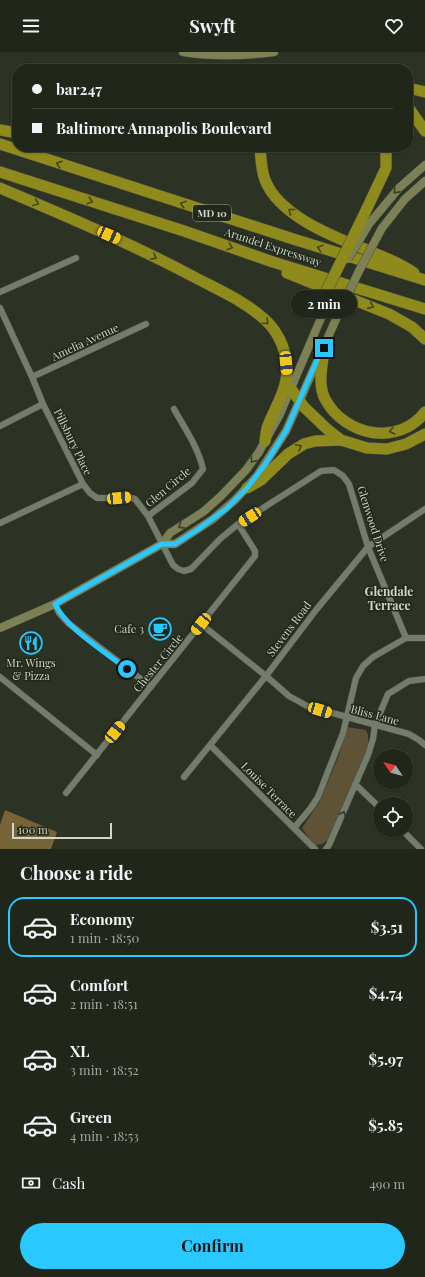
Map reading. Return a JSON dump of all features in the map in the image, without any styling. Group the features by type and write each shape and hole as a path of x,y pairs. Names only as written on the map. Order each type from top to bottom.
{"highway":[{"path":"413,89 425,92"},
{"path":"413,114 425,131"},
{"path":"0,130 12,131"},
{"name":"Arundel Expressway","path":"0,144 12,148"},
{"name":"Arundel Expressway","path":"25,152 424,280"},
{"path":"260,152 261,165 266,181 278,200 292,213 321,231 405,267 424,280"},
{"path":"324,311 324,296 365,222 386,168 386,152"},
{"name":"Arundel Expressway","path":"0,172 184,231 273,262 425,309"},
{"path":"0,188 134,246 228,295 254,310 265,320 273,328 280,341 286,355 287,371 286,384 281,399 268,424 265,441"},
{"path":"273,262 282,271 364,303 399,319 412,327 425,339"},
{"path":"324,348 321,382 325,398 335,413 348,425 372,433 390,433 409,426 425,412"},
{"path":"291,389 304,407 327,429 342,440 367,448 387,449 406,444 425,434"},
{"path":"247,488 261,480 282,459 295,449 315,441 342,440"}],"main road":[{"path":"183,52 204,55 271,52"},
{"path":"365,222 399,188 425,165"},
{"path":"162,544 175,544 226,509 247,488 264,466 286,431 337,317 382,228 405,199 425,181"},
{"path":"0,628 55,604 162,544 170,533 203,512 225,491 246,470 280,414 324,311"}],"street":[{"path":"0,292 76,258"},
{"name":"Pillsbury Place","path":"0,308 43,404 83,484 97,498 128,497 135,499 148,516 162,544"},
{"name":"Amelia Avenue","path":"32,377 146,324"},
{"path":"0,426 43,404"},
{"name":"Glen Circle","path":"148,516 192,483 204,469 194,443 174,409"},
{"name":"Glenwood Drive","path":"162,544 173,565 184,571 191,569 220,538 238,524 321,471 334,470 343,476 349,484 368,547 406,638"},
{"path":"0,523 83,484"},
{"name":"Stevens Road","path":"184,777 266,676 316,610 368,547 425,509"},
{"name":"Chester Circle","path":"66,793 255,556 255,551 238,524"},
{"path":"55,604 59,613 68,623 151,687"},
{"name":"Bliss Lane","path":"201,624 289,696 307,706 346,718 409,734 425,745"},
{"path":"294,828 318,797 343,733 356,678 363,666 373,657 406,638 425,638"},
{"path":"0,677 97,755"},
{"path":"326,849 368,755 375,725 388,694 409,681 425,679"},
{"name":"Louise Terrace","path":"210,746 315,849"},
{"path":"355,784 373,801"},
{"path":"409,837 421,849"}],"shaded area":[{"path":"347,727 366,730 368,735 368,746 352,787 328,840 322,844 316,845 302,828 320,801 339,755"},
{"path":"5,810 57,832 51,849 0,849 0,825"}],"place":[{"name":"Cafe 3","path":"160,629"},
{"name":"Mr. Wings & Pizza","path":"31,643"}],"district":[{"name":"Glendale Terrace","path":"389,599"}],"route":[{"path":"127,669 68,623 59,613 55,604 162,544 175,544 226,509 257,476 279,444 324,348"}]}
